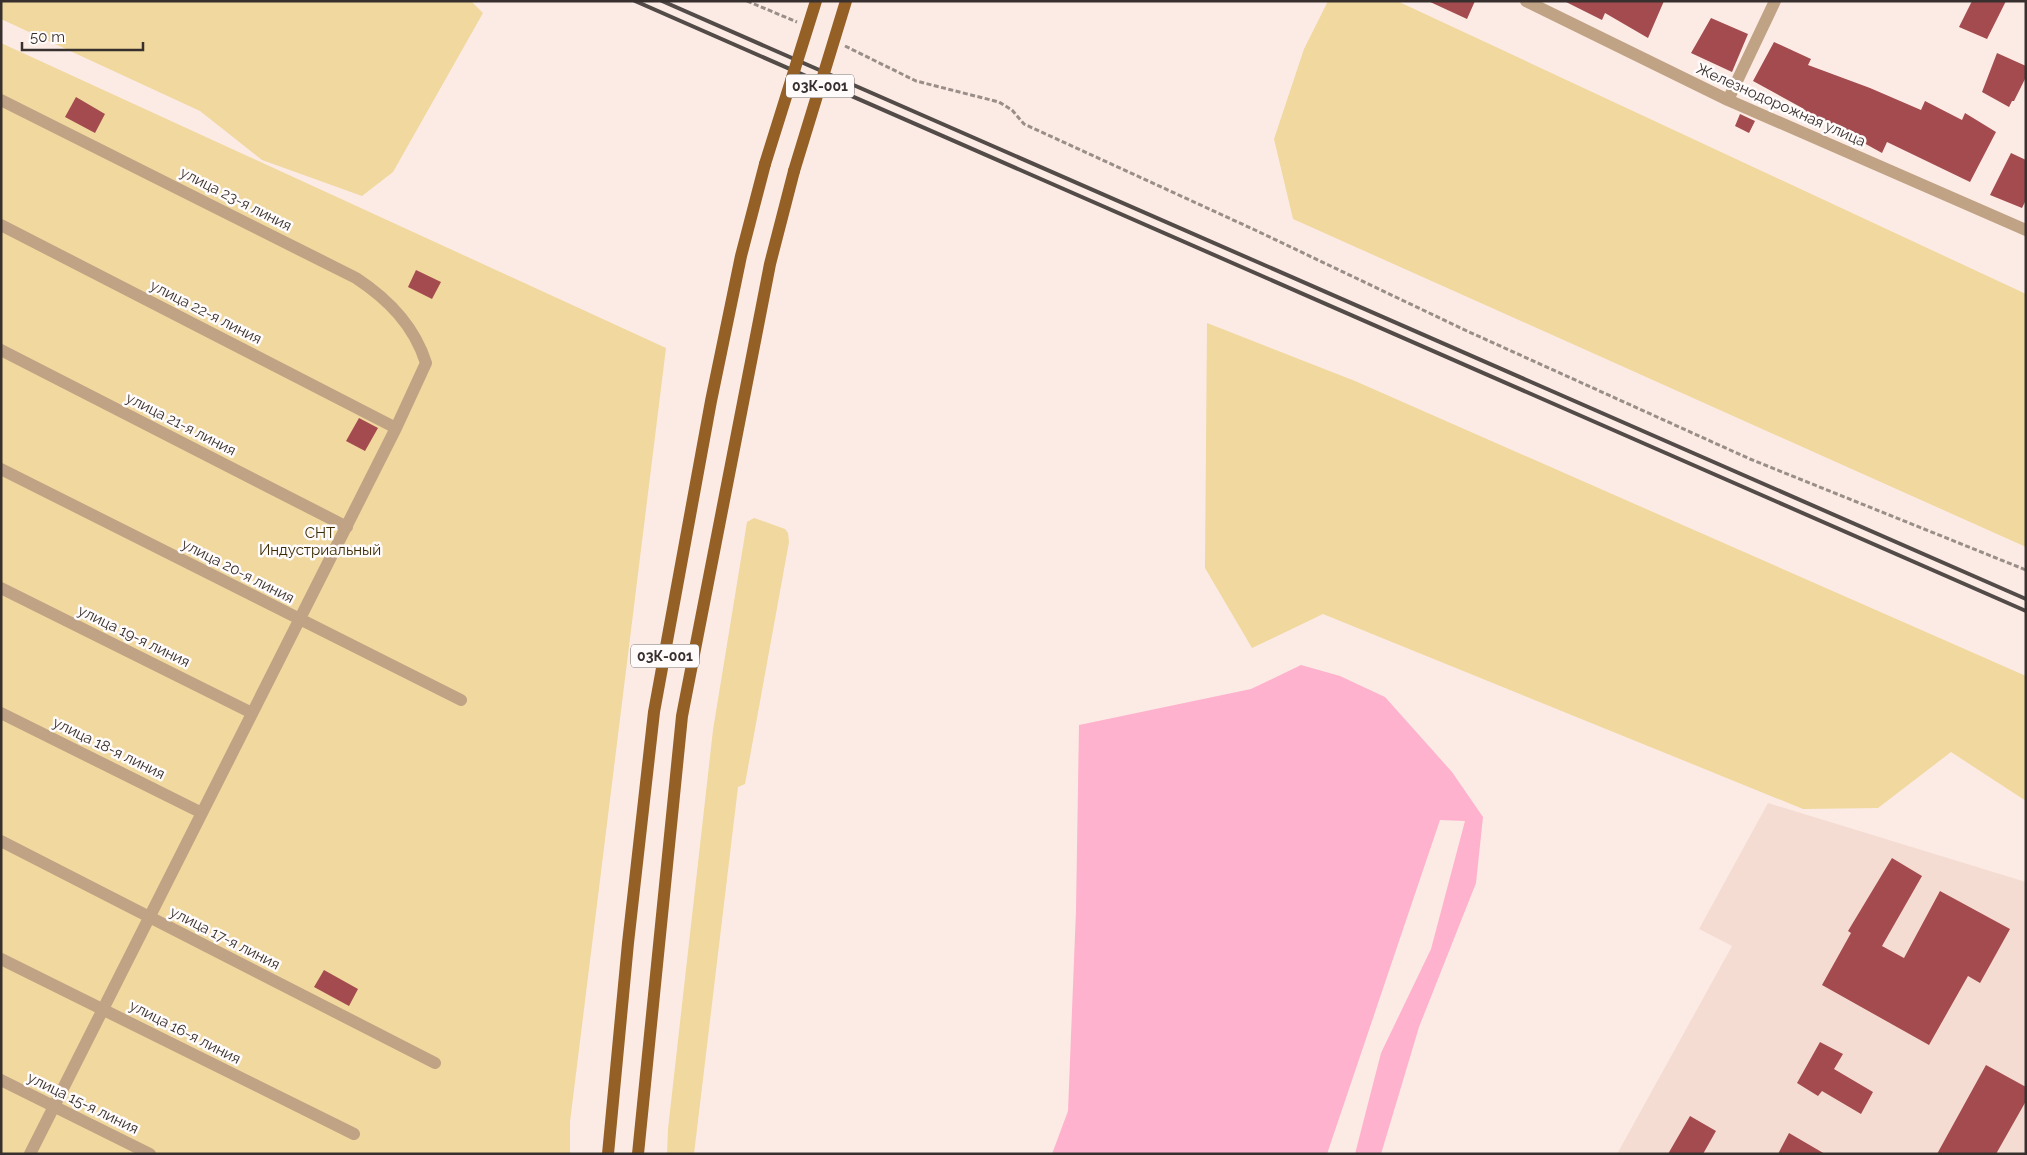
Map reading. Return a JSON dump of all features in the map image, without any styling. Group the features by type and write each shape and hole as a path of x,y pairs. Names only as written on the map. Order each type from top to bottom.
{"main road":[{"name":"03К-001","path":"608,1154 628,943 654,712 711,401 741,256 765,164 816,1"},
{"name":"03К-001","path":"638,1154 682,716 770,264 794,171 846,1"}],"street":[{"name":"Железнодорожная улица","path":"1526,1 1728,100 2025,228"},
{"path":"1728,100 1775,1"},
{"name":"улица 23-я линия","path":"1,100 356,278 374,290 397,312 416,338 426,363 396,428"},
{"name":"улица 22-я линия","path":"1,225 396,428"},
{"name":"улица 21-я линия","path":"1,350 347,527"},
{"path":"30,1154 396,428"},
{"name":"улица 20-я линия","path":"1,469 461,700"},
{"name":"улица 19-я линия","path":"1,588 252,713"},
{"name":"улица 18-я линия","path":"1,713 202,813"},
{"name":"улица 17-я линия","path":"1,841 435,1063"},
{"name":"улица 16-я линия","path":"1,959 354,1134"},
{"name":"улица 15-я линия","path":"1,1080 150,1154"}],"path":[{"path":"746,1 805,26"},
{"path":"839,43 916,81 999,102 1012,110 1024,124 1467,331 1750,459 2026,570"}],"shaded area":[{"path":"1301,665 1340,676 1385,697 1452,772 1483,817 1476,883 1419,1027 1381,1154 1355,1154 1381,1053 1431,949 1465,821 1440,820 1327,1154 1052,1154 1068,1111 1076,910 1079,725 1251,689"},
{"path":"1768,803 2026,882 2026,1154 1617,1154 1732,946 1699,929"}],"green space":[{"path":"1,1 471,1 483,13 393,172 362,196 262,160 200,111 1,19"},
{"path":"1328,1 1397,1 2026,294 2026,547 1293,219 1274,139 1304,49"},
{"name":"СНТ Индустриальный","path":"1,43 666,348 570,1122 570,1154 1,1154"},
{"path":"1207,323 1355,381 2026,676 2026,801 1951,752 1878,808 1803,809 1323,614 1252,648 1205,568"},
{"path":"754,518 785,529 788,533 789,542 745,784 738,787 694,1154 667,1154 668,1129 713,730 747,522"}],"building":[{"path":"1428,1 1475,1 1467,19"},
{"path":"1564,1 1664,1 1648,38 1605,13 1602,20"},
{"path":"1972,1 2006,1 1987,39 1959,27"},
{"path":"1711,18 1748,34 1732,72 1691,53"},
{"path":"1774,42 1811,59 1808,65 1870,88 1921,110 1925,101 1962,120 1965,113 1996,132 1970,182 1887,142 1882,153 1844,132 1845,130 1803,111 1804,109 1753,81"},
{"path":"1997,53 2026,66 2026,77 2009,107 1982,92"},
{"path":"76,97 105,114 95,133 65,117"},
{"path":"1740,114 1755,121 1749,133 1735,126"},
{"path":"2011,153 2026,160 2026,200 2022,208 1990,195"},
{"path":"416,270 441,282 432,299 408,287"},
{"path":"359,418 378,428 365,451 346,441"},
{"path":"1892,858 1922,876 1882,946 1904,958 1940,891 2010,929 1980,983 1968,976 1929,1045 1822,985 1851,933 1848,931"},
{"path":"324,970 358,989 349,1006 314,987"},
{"path":"1820,1042 1843,1054 1834,1069 1873,1092 1861,1114 1822,1091 1818,1096 1797,1083"},
{"path":"1986,1065 2026,1087 2026,1101 1996,1154 1937,1154"},
{"path":"1690,1116 1716,1131 1703,1154 1668,1154"},
{"path":"1789,1133 1825,1154 1778,1154"}],"railway":[{"path":"635,1 2026,611"},
{"path":"662,1 2026,599"}]}
